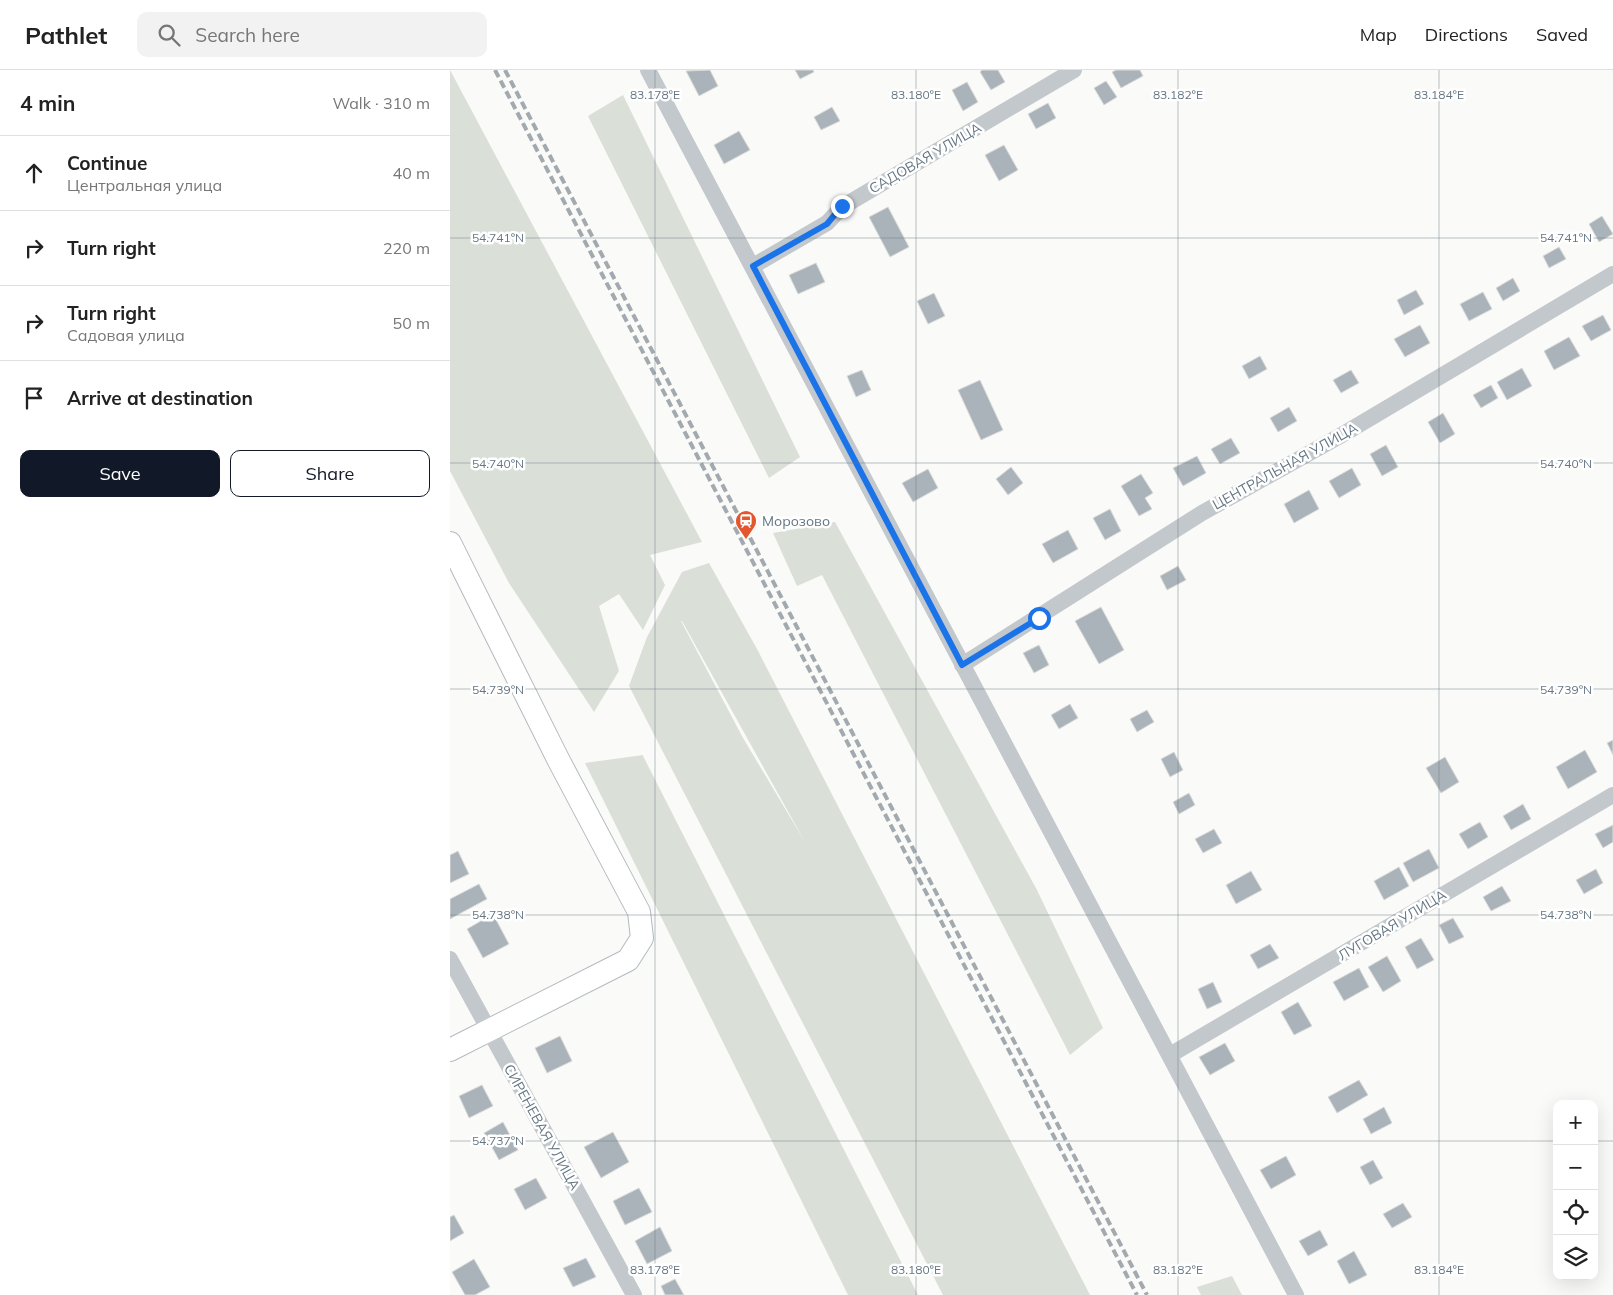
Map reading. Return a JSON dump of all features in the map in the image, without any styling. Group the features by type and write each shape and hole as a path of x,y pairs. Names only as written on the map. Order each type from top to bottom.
{"street":[{"path":"648,70 1296,1295"},
{"name":"САДОВАЯ УЛИЦА","path":"753,266 827,224 842,206 1074,70"},
{"name":"ЦЕНТРАЛЬНАЯ УЛИЦА","path":"962,665 1202,513 1340,436 1613,274"},
{"path":"450,543 559,761 638,912 642,938 628,960 450,1050"},
{"name":"ЛУГОВАЯ УЛИЦА","path":"1170,1055 1613,795"},
{"name":"СИРЕНЕВАЯ УЛИЦА","path":"450,959 634,1295"}],"shaded area":[{"path":"450,70 702,542 650,555 665,585 643,630 619,594 599,606 619,671 594,712 509,583 450,471"},
{"path":"623,95 800,457 769,478 588,116"},
{"path":"835,522 1037,890 1103,1028 1070,1055 822,575 797,586 773,533"},
{"path":"709,563 757,649 1090,1295 943,1295 629,686 647,637 682,572","holes":["682,621 805,842 743,738"]},
{"path":"643,755 918,1295 848,1295 585,763"},
{"path":"1232,1276 1242,1295 1201,1295 1197,1287"}],"building":[{"path":"710,70 718,86 699,96 686,71"},
{"path":"795,70 813,70 814,72 800,79"},
{"path":"982,70 998,70 1005,82 991,90 980,72"},
{"path":"1116,70 1140,70 1143,76 1121,88 1112,72"},
{"path":"1106,81 1117,97 1104,105 1094,88"},
{"path":"967,82 978,102 963,111 952,90"},
{"path":"1048,103 1056,118 1036,129 1028,114"},
{"path":"832,107 840,121 821,130 814,117"},
{"path":"739,131 750,150 724,164 714,145"},
{"path":"1004,145 1018,170 999,181 985,155"},
{"path":"888,207 909,247 890,257 869,217"},
{"path":"1602,216 1613,234 1599,242 1589,224"},
{"path":"1559,247 1566,259 1549,268 1543,256"},
{"path":"816,263 825,282 798,294 789,275"},
{"path":"1513,278 1520,291 1503,301 1496,288"},
{"path":"1416,290 1424,304 1404,315 1397,300"},
{"path":"1483,292 1492,309 1469,321 1460,304"},
{"path":"934,293 945,316 928,324 917,301"},
{"path":"1603,315 1611,330 1591,341 1582,326"},
{"path":"1420,325 1430,343 1405,357 1394,339"},
{"path":"1569,337 1580,356 1554,370 1544,351"},
{"path":"1260,356 1267,369 1249,379 1242,366"},
{"path":"1522,368 1532,386 1507,400 1497,382"},
{"path":"862,370 871,390 856,397 847,376"},
{"path":"1351,370 1359,383 1341,393 1333,380"},
{"path":"980,380 1003,430 981,440 958,390"},
{"path":"1491,385 1498,398 1481,408 1473,395"},
{"path":"1289,407 1297,421 1278,432 1270,418"},
{"path":"1443,413 1455,434 1440,443 1428,422"},
{"path":"1231,438 1240,453 1220,464 1211,449"},
{"path":"1386,445 1398,467 1382,476 1370,454"},
{"path":"1197,456 1206,473 1183,486 1173,468"},
{"path":"1011,467 1023,483 1008,495 996,479"},
{"path":"1352,468 1361,485 1339,498 1329,481"},
{"path":"928,469 938,488 913,502 902,483"},
{"path":"1141,474 1153,493 1145,498 1152,509 1139,516 1121,486"},
{"path":"1309,490 1319,509 1294,523 1284,504"},
{"path":"1110,509 1121,531 1105,540 1093,518"},
{"path":"1068,530 1078,549 1053,563 1042,544"},
{"path":"1178,566 1186,580 1167,590 1160,576"},
{"path":"1101,607 1124,650 1099,664 1075,621"},
{"path":"1039,645 1049,665 1034,673 1023,653"},
{"path":"1070,704 1078,718 1059,729 1051,715"},
{"path":"1147,710 1154,722 1137,732 1130,719"},
{"path":"1613,740 1613,755 1607,743"},
{"path":"1585,750 1597,772 1568,789 1556,767"},
{"path":"1174,752 1183,770 1170,777 1161,759"},
{"path":"1445,757 1459,782 1441,793 1426,768"},
{"path":"1189,793 1195,805 1179,814 1173,802"},
{"path":"1523,804 1531,819 1511,830 1503,816"},
{"path":"1480,822 1488,837 1468,849 1459,834"},
{"path":"1613,825 1613,842 1603,848 1595,834"},
{"path":"1214,829 1222,843 1203,853 1195,839"},
{"path":"1429,849 1439,868 1413,882 1403,863"},
{"path":"458,851 469,874 450,883 450,855"},
{"path":"1399,867 1409,886 1384,900 1374,881"},
{"path":"1596,869 1603,883 1584,894 1576,880"},
{"path":"1251,871 1262,890 1236,904 1226,885"},
{"path":"479,884 487,899 450,919 450,899"},
{"path":"1502,886 1511,901 1491,911 1483,897"},
{"path":"493,914 509,944 483,958 467,929"},
{"path":"1453,918 1464,937 1449,944 1439,925"},
{"path":"1421,938 1434,960 1417,969 1405,947"},
{"path":"1270,944 1279,958 1258,969 1250,955"},
{"path":"1387,956 1401,981 1383,992 1368,967"},
{"path":"1359,968 1369,987 1344,1001 1333,982"},
{"path":"1213,982 1222,1002 1207,1009 1198,989"},
{"path":"1298,1002 1312,1026 1294,1035 1281,1012"},
{"path":"560,1036 572,1061 547,1073 535,1048"},
{"path":"1225,1043 1235,1061 1210,1075 1199,1057"},
{"path":"1359,1080 1368,1095 1337,1113 1328,1097"},
{"path":"482,1085 493,1106 469,1118 459,1096"},
{"path":"1384,1107 1392,1123 1371,1134 1363,1119"},
{"path":"503,1122 518,1150 499,1160 484,1133"},
{"path":"613,1132 629,1162 601,1178 584,1147"},
{"path":"1286,1156 1296,1175 1271,1189 1260,1170"},
{"path":"1373,1160 1383,1178 1370,1185 1360,1167"},
{"path":"536,1178 547,1198 525,1210 514,1189"},
{"path":"639,1188 652,1212 625,1225 613,1201"},
{"path":"1403,1203 1412,1217 1392,1228 1383,1214"},
{"path":"454,1215 464,1233 450,1241 450,1217"},
{"path":"660,1227 672,1251 647,1264 635,1241"},
{"path":"1320,1230 1328,1245 1308,1256 1299,1241"},
{"path":"1354,1251 1367,1275 1349,1284 1337,1261"},
{"path":"586,1258 596,1277 573,1287 563,1268"},
{"path":"474,1259 490,1287 475,1295 465,1295 452,1272"},
{"path":"675,1279 684,1295 665,1295 661,1286"}],"railway":[{"path":"495,70 1137,1295"},
{"path":"505,70 1147,1295"}],"place":[{"name":"Морозово","path":"746,540"}],"route":[{"path":"842,206 827,224 753,266 962,665 1039,618"}]}
